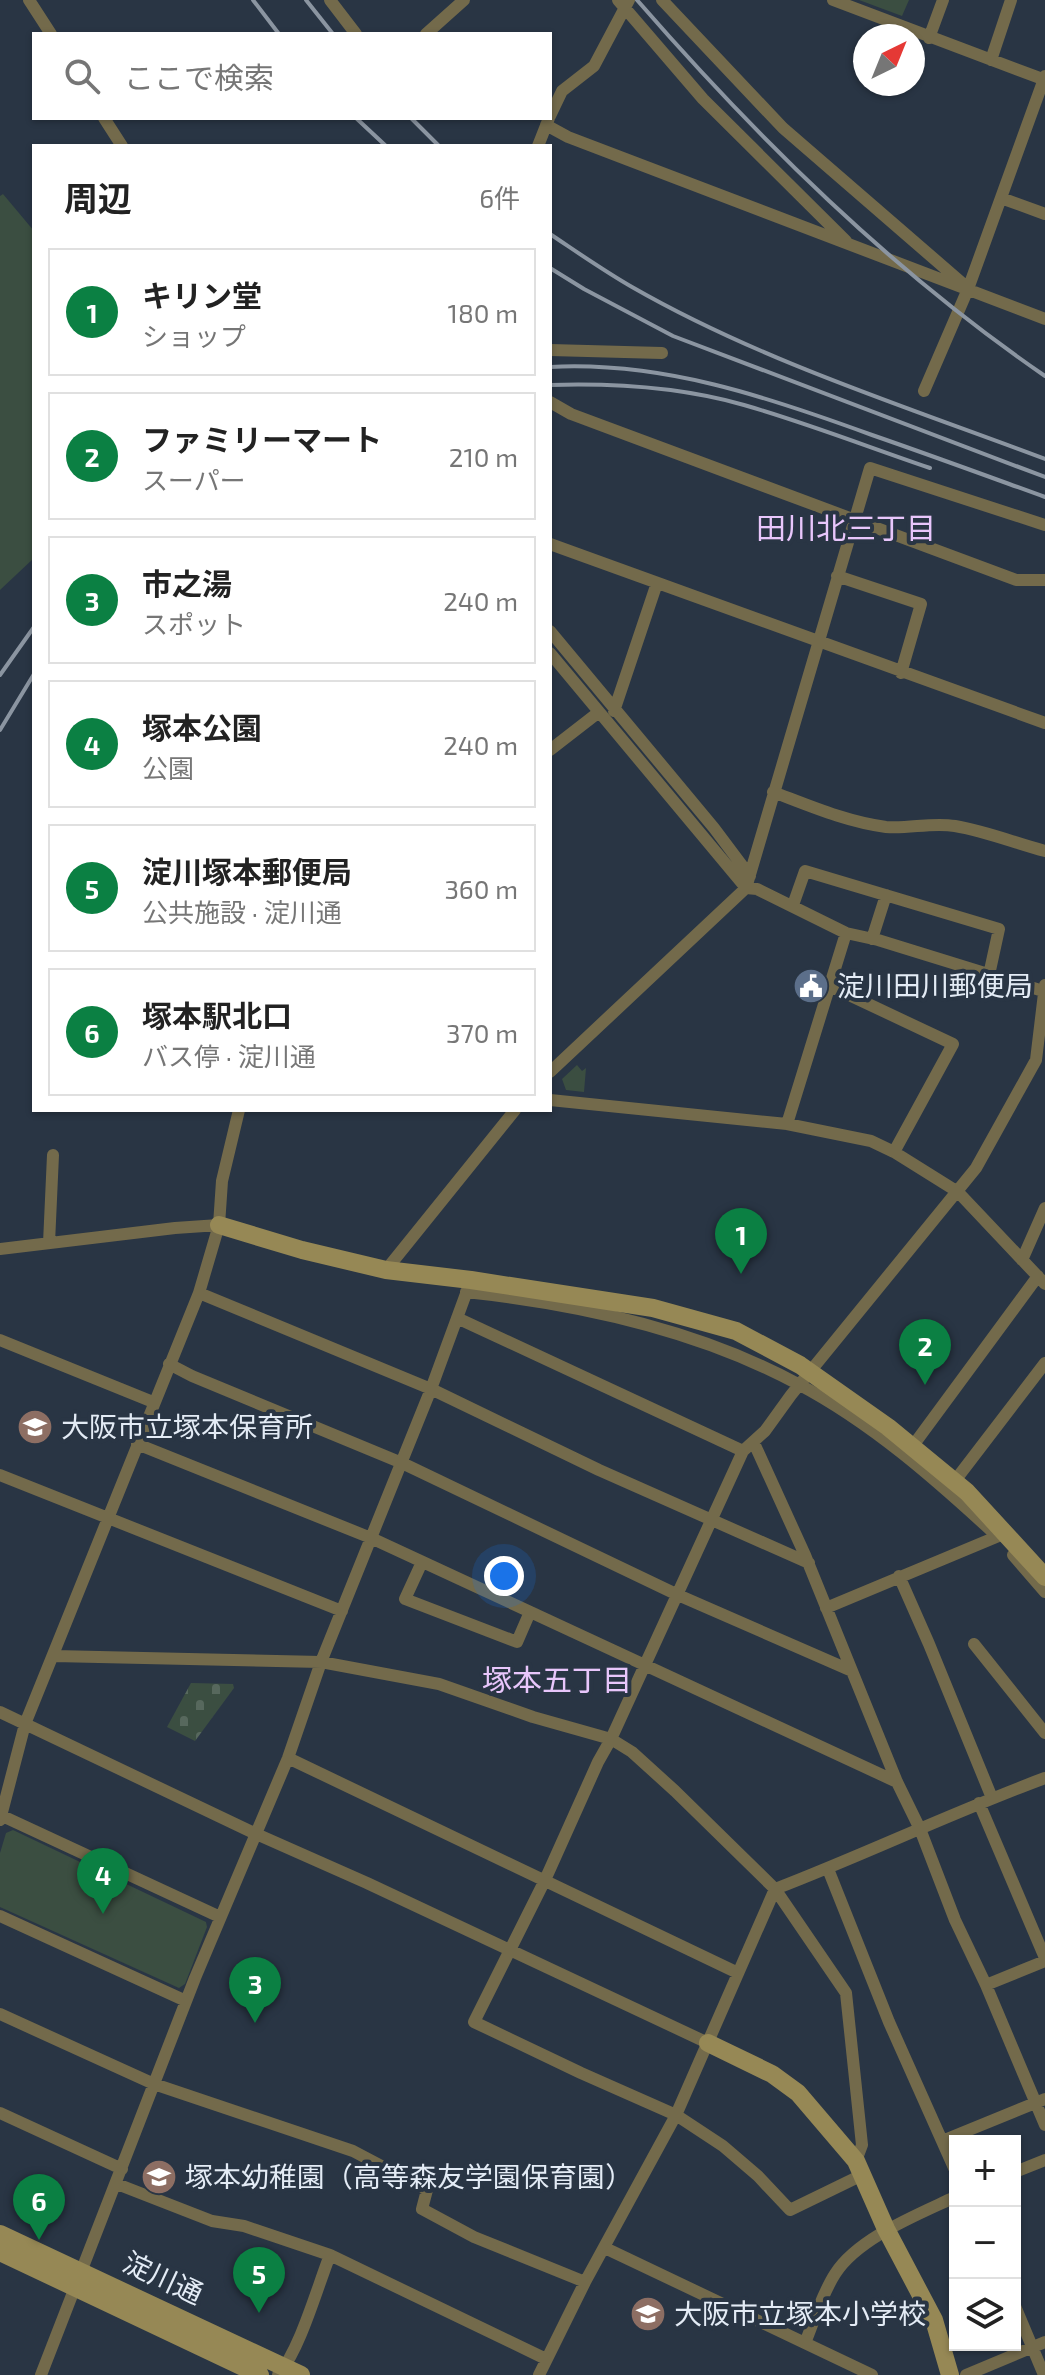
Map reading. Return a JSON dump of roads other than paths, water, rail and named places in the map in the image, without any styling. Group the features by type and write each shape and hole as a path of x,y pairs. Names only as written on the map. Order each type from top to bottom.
{"street":[{"path":"29,0 50,32"},
{"path":"330,0 354,32"},
{"path":"428,32 464,0"},
{"path":"662,0 783,128 968,289"},
{"path":"833,0 929,38 1045,78 968,289 924,391"},
{"path":"929,38 943,0"},
{"path":"991,60 1011,0"},
{"path":"552,112 562,91 594,66 624,3 703,99 851,246"},
{"path":"105,120 121,144"},
{"path":"539,144 548,120 568,137 1045,319"},
{"path":"1001,198 1045,214"},
{"path":"552,350 662,353"},
{"path":"552,403 571,414 1016,580 1045,580"},
{"path":"552,1066 748,882 870,468 1045,525"},
{"path":"552,545 1045,723"},
{"path":"837,576 921,604 901,673"},
{"path":"614,711 657,583"},
{"path":"552,634 714,828 748,882"},
{"path":"552,655 757,889 846,933 1044,993 1036,1060 997,1133 958,1192 754,1443 743,1451 545,1880 474,2022 676,2115 723,2146 758,2176 790,2210 859,2168"},
{"path":"552,748 599,712"},
{"path":"773,792 836,816 883,826 914,828 952,825 1045,851"},
{"path":"793,905 805,871 999,929 989,975"},
{"path":"872,939 886,895"},
{"path":"787,1124 846,933"},
{"path":"830,986 953,1044 894,1152"},
{"path":"552,1100 787,1124 871,1141 958,1192 1042,1280 912,1447"},
{"path":"220,1917 0,1817 25,1724 199,1293 219,1225 222,1181 239,1112"},
{"path":"386,1270 513,1112"},
{"path":"49,1243 53,1155"},
{"path":"1022,1260 1045,1208"},
{"path":"0,1249 219,1225 302,1250 386,1270 468,1286 653,1308 712,1323 774,1350 1002,1534 1045,1592"},
{"path":"41,2375 186,2001 288,1758 321,1662 431,1389 468,1286"},
{"path":"199,1293 431,1389 599,1470 809,1563"},
{"path":"457,1318 743,1451"},
{"path":"0,1340 153,1402"},
{"path":"954,1482 1045,1363"},
{"path":"169,1364 402,1463 678,1595 852,1671"},
{"path":"805,1378 912,1447 954,1482 1045,1577"},
{"path":"754,1443 809,1563 955,1920 1040,2101 1045,2125"},
{"path":"137,1444 371,1538 897,1782"},
{"path":"0,1475 342,1611"},
{"path":"826,1608 1002,1534"},
{"path":"422,1562 405,1599 517,1642 530,1612"},
{"path":"899,1576 992,1798"},
{"path":"974,1644 1045,1733"},
{"path":"54,1656 321,1662 439,1684 533,1717 611,1739 632,1752 775,1889 846,1993 862,2145 859,2168"},
{"path":"0,1712 772,2074 798,2093 859,2168 886,2229 934,2320 950,2375"},
{"path":"288,1758 738,1973"},
{"path":"539,2375 585,2282 676,2115 775,1889 1045,1778"},
{"path":"979,1803 1045,1960 986,1985"},
{"path":"828,1869 889,2022 949,2157"},
{"path":"0,1916 186,2001"},
{"path":"0,2014 154,2084 353,2151 427,2190 422,2209 474,2237 585,2282"},
{"path":"942,2141 1040,2101"},
{"path":"0,2113 122,2169"},
{"path":"1021,2170 1045,2160"},
{"path":"117,2184 212,2221 244,2226 330,2255 546,2359"},
{"path":"805,2343 834,2274 886,2229 949,2200"},
{"name":"淀川通","path":"0,2234 78,2280 260,2375"},
{"path":"605,2248 872,2375"},
{"name":"淀川通","path":"0,2252 78,2280 288,2372"},
{"path":"288,2372 330,2255"},
{"path":"1021,2316 1039,2345 1044,2375"},
{"path":"966,2375 1039,2345"},
{"path":"836,2375 843,2361"}],"railway":[{"path":"253,0 277,32"},
{"path":"306,0 331,32"},
{"path":"637,0 730,103 829,201 934,292 1045,376"},
{"path":"358,120 384,144"},
{"path":"413,120 437,144"},
{"path":"552,235 632,287 732,338 835,381 1045,459"},
{"path":"552,269 673,336 1045,477"},
{"path":"552,367 633,370 714,384 794,408 1045,497"},
{"path":"552,385 648,388 720,399 791,419 930,468"},
{"path":"0,675 32,630"},
{"path":"0,730 32,677"}],"place":[{"name":"淀川田川郵便局","path":"811,986"},
{"name":"キリン堂","path":"741,1274"},
{"name":"ファミリーマート","path":"925,1385"},
{"name":"大阪市立塚本保育所","path":"35,1427"},
{"name":"塚本公園","path":"103,1914"},
{"name":"市之湯","path":"255,2023"},
{"name":"塚本幼稚園（高等森友学園保育園）","path":"159,2177"},
{"name":"塚本駅北口","path":"39,2240"},
{"name":"淀川塚本郵便局","path":"259,2313"},
{"name":"大阪市立塚本小学校","path":"648,2314"}],"district":[{"name":"田川北三丁目","path":"846,529"},
{"name":"塚本五丁目","path":"557,1681"}]}
